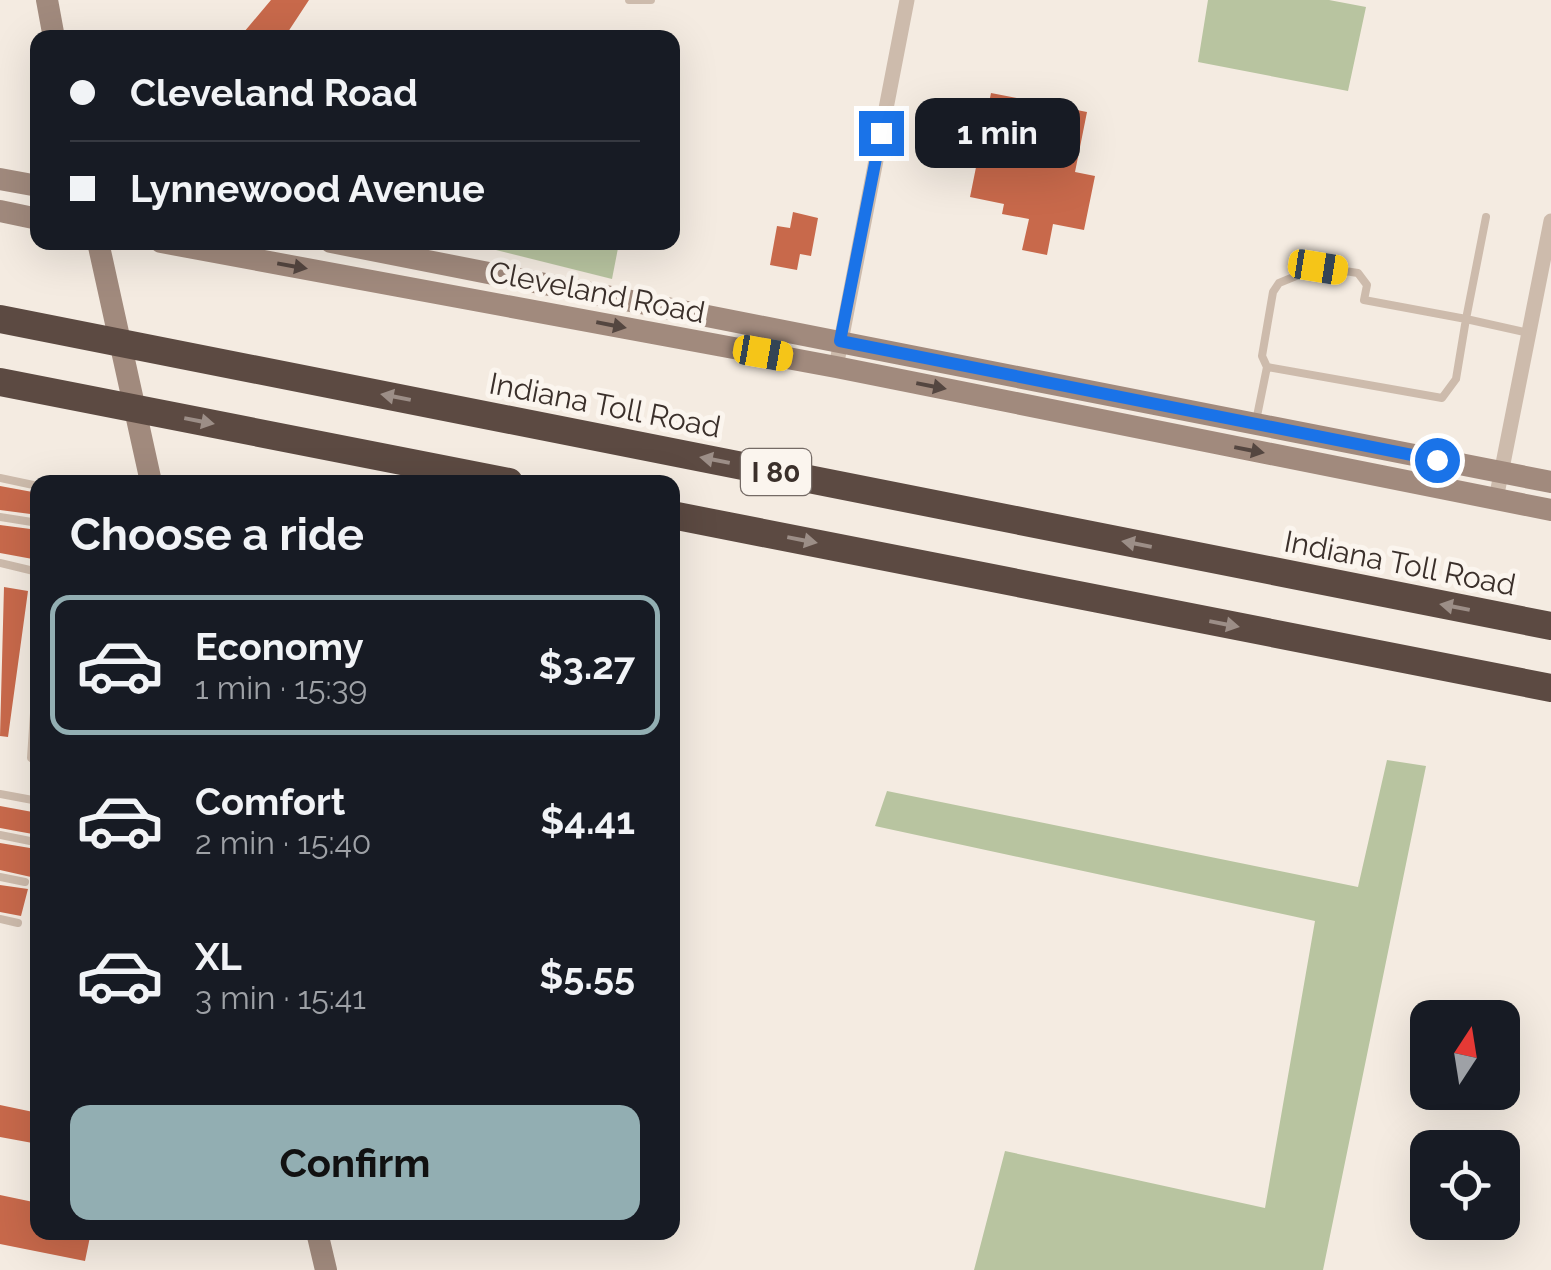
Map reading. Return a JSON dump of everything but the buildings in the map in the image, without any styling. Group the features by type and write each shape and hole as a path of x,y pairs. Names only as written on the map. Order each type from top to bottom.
{"highway":[{"name":"Indiana Toll Road","path":"0,318 1551,626"},
{"path":"0,382 473,475"},
{"name":"I 80","path":"680,517 1551,688"}],"main road":[{"path":"47,0 53,30"},
{"path":"0,178 30,184"},
{"path":"0,211 30,217"},
{"path":"100,250 149,475"},
{"name":"Cleveland Road","path":"204,250 836,367 1551,510"},
{"name":"Cleveland Road","path":"373,250 1551,482"},
{"path":"319,1240 326,1270"}],"street":[{"path":"836,367 907,0"},
{"path":"1496,499 1551,221"}],"lane":[{"path":"629,0 650,0"},
{"path":"1267,367 1442,398 1456,379 1486,217"},
{"path":"1255,424 1267,367 1262,356 1273,292 1279,283 1318,267 1358,274 1367,285 1364,300 1528,333"},
{"path":"0,478 30,484"},
{"path":"0,517 30,523"},
{"path":"0,563 30,572"},
{"path":"0,794 30,800"},
{"path":"0,836 30,841"},
{"path":"0,877 25,882"},
{"path":"0,920 18,923"}],"green space":[{"path":"1208,0 1329,0 1366,7 1348,91 1198,62"},
{"path":"496,250 617,250 612,279"},
{"path":"1387,760 1426,766 1323,1270 974,1270 1005,1151 1265,1208 1315,921 875,826 887,791 1358,887"}],"route":[{"path":"881,133 840,341 1437,460"}]}
